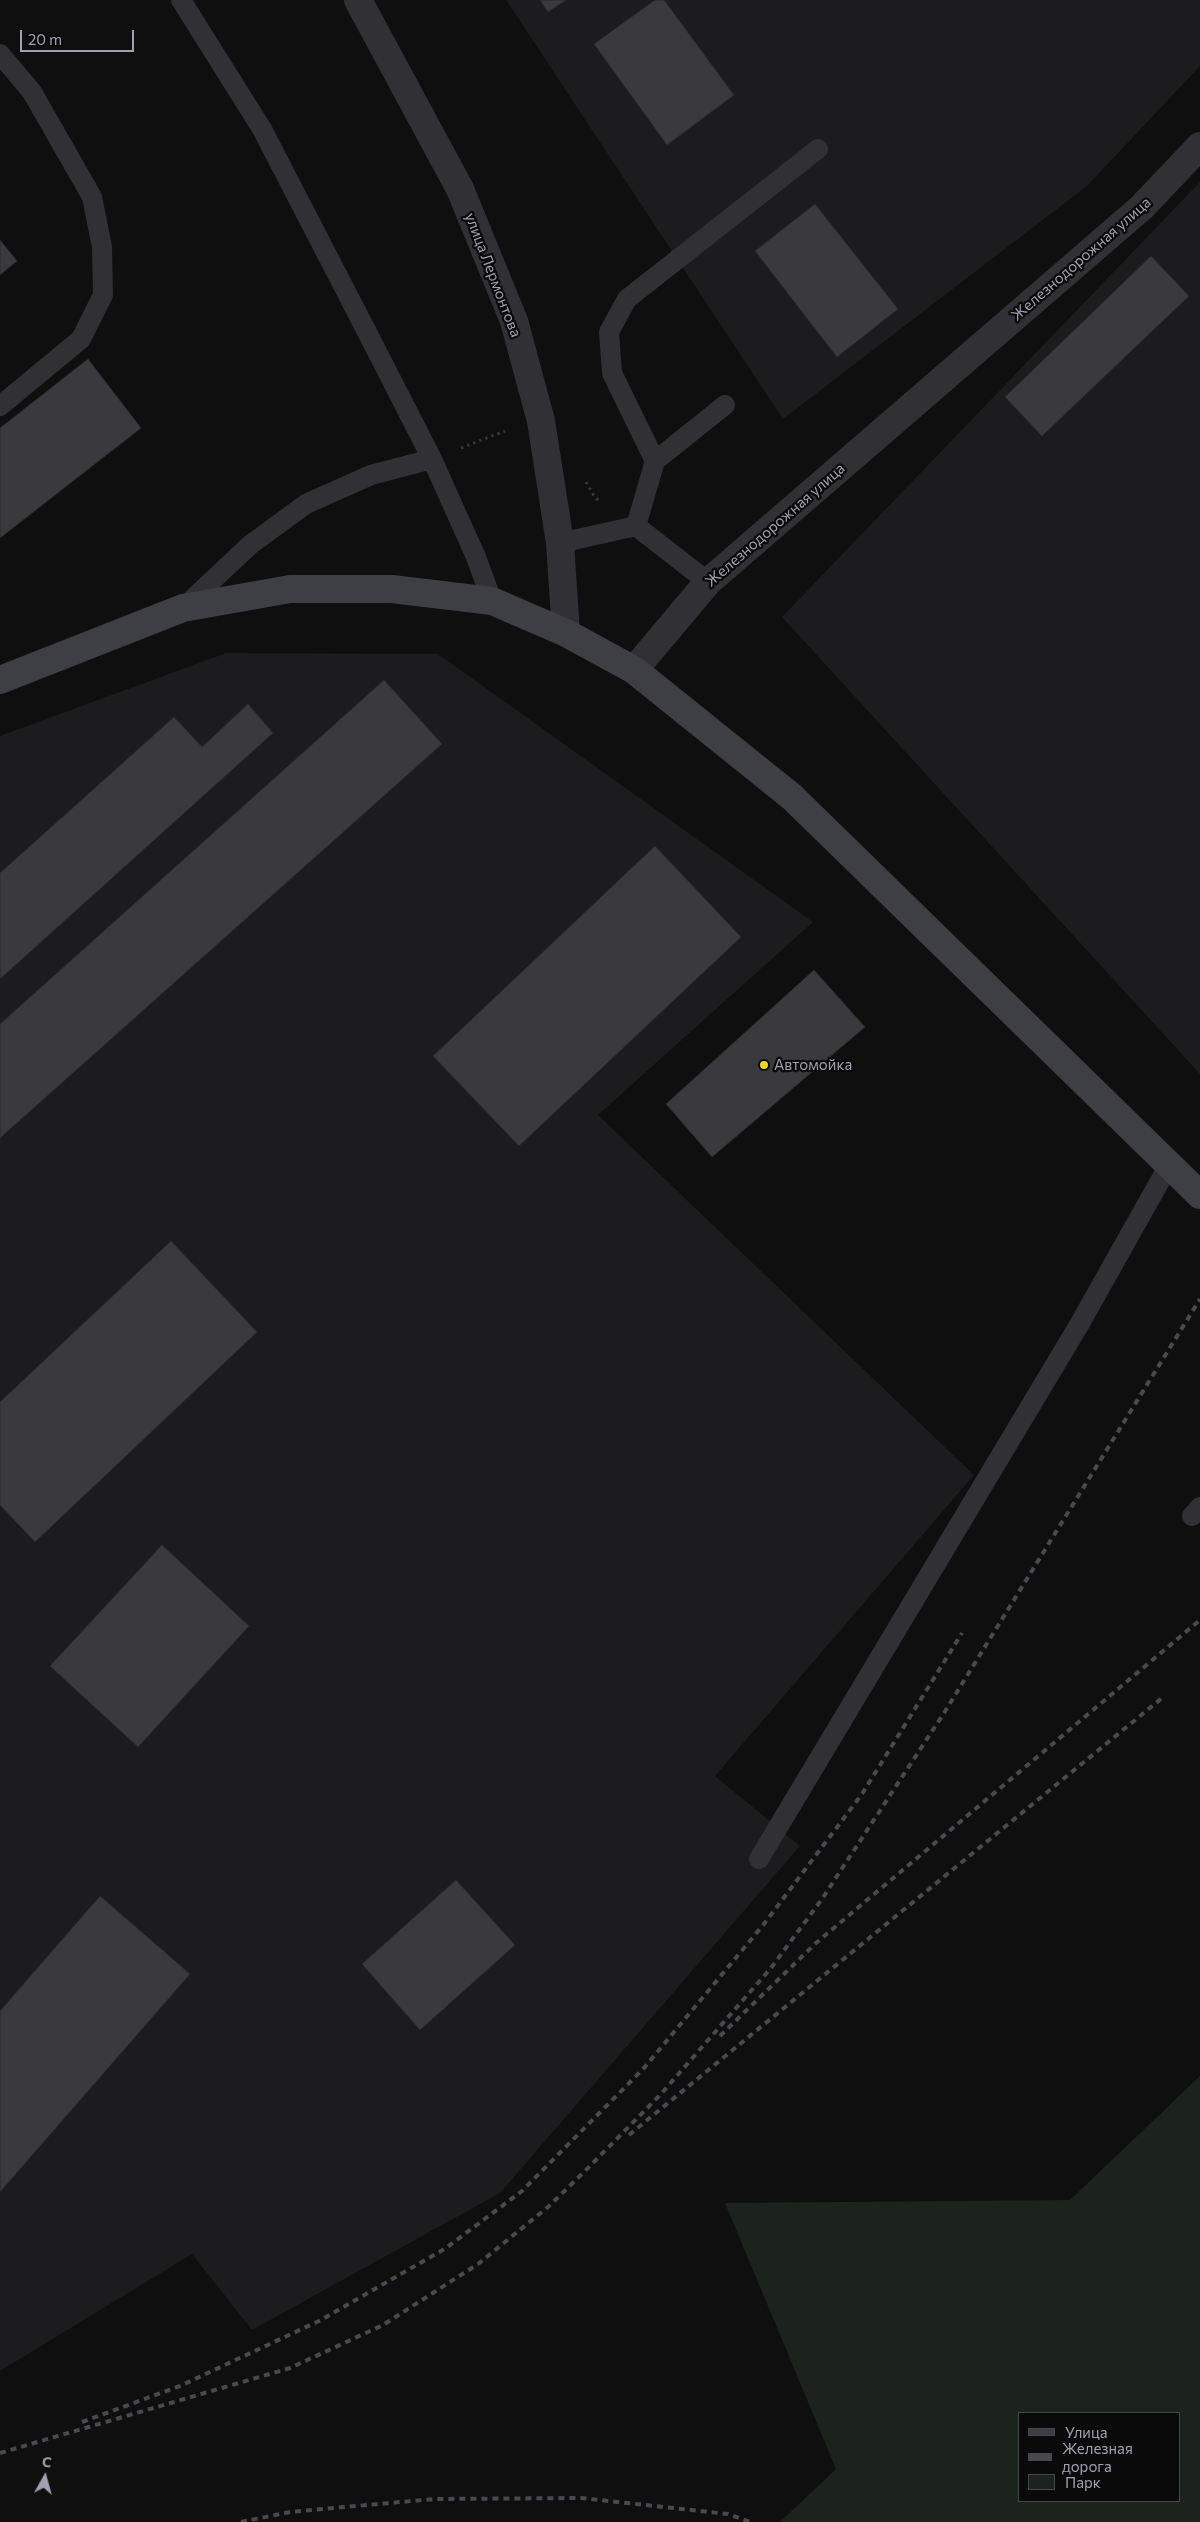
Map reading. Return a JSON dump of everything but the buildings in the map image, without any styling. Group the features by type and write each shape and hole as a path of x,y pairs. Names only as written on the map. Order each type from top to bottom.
{"main road":[{"path":"0,680 183,608 290,589 392,589 492,602 566,633 634,670 792,797 1200,1194"}],"street":[{"name":"улица Лермонтова","path":"358,0 460,190 514,322 541,421 560,543 566,633"},
{"name":"Железнодорожная улица","path":"634,670 708,582 1142,207 1200,146"}],"lane":[{"path":"181,0 262,129 432,458 476,557 492,602"},
{"path":"0,54 32,92 92,197 102,247 103,295 81,339 0,406"},
{"path":"655,461 612,373 609,332 627,299 818,149"},
{"path":"636,526 655,461 724,405"},
{"path":"183,608 250,545 306,504 371,475 432,458"},
{"path":"560,543 636,526"},
{"path":"636,526 708,582"},
{"path":"759,1859 1079,1325 1169,1165"}],"path":[{"path":"432,458 505,431"}],"shaded area":[{"path":"506,0 1200,0 1200,66 1087,186 783,419"},
{"path":"1200,182 1200,1074 782,617"},
{"path":"226,653 438,654 813,922 598,1115 974,1475 715,1776 800,1846 500,2193 252,2330 192,2254 0,2371 0,736"}],"green space":[{"path":"1200,2076 1200,2522 780,2522 836,2469 725,2203 1070,2200"}],"railway":[{"path":"0,2453 290,2368 383,2325 478,2264 548,2207 661,2094 771,1968 822,1899 944,1713 1200,1299"},
{"path":"720,2036 816,1943 1200,1620"},
{"path":"82,2422 180,2386 321,2320 446,2248 522,2191 644,2068 764,1924 862,1794 962,1633"},
{"path":"629,2135 1162,1698"},
{"path":"241,2522 290,2512 434,2499 581,2498 728,2514 750,2522"}],"place":[{"name":"Автомойка","path":"764,1065"}]}
